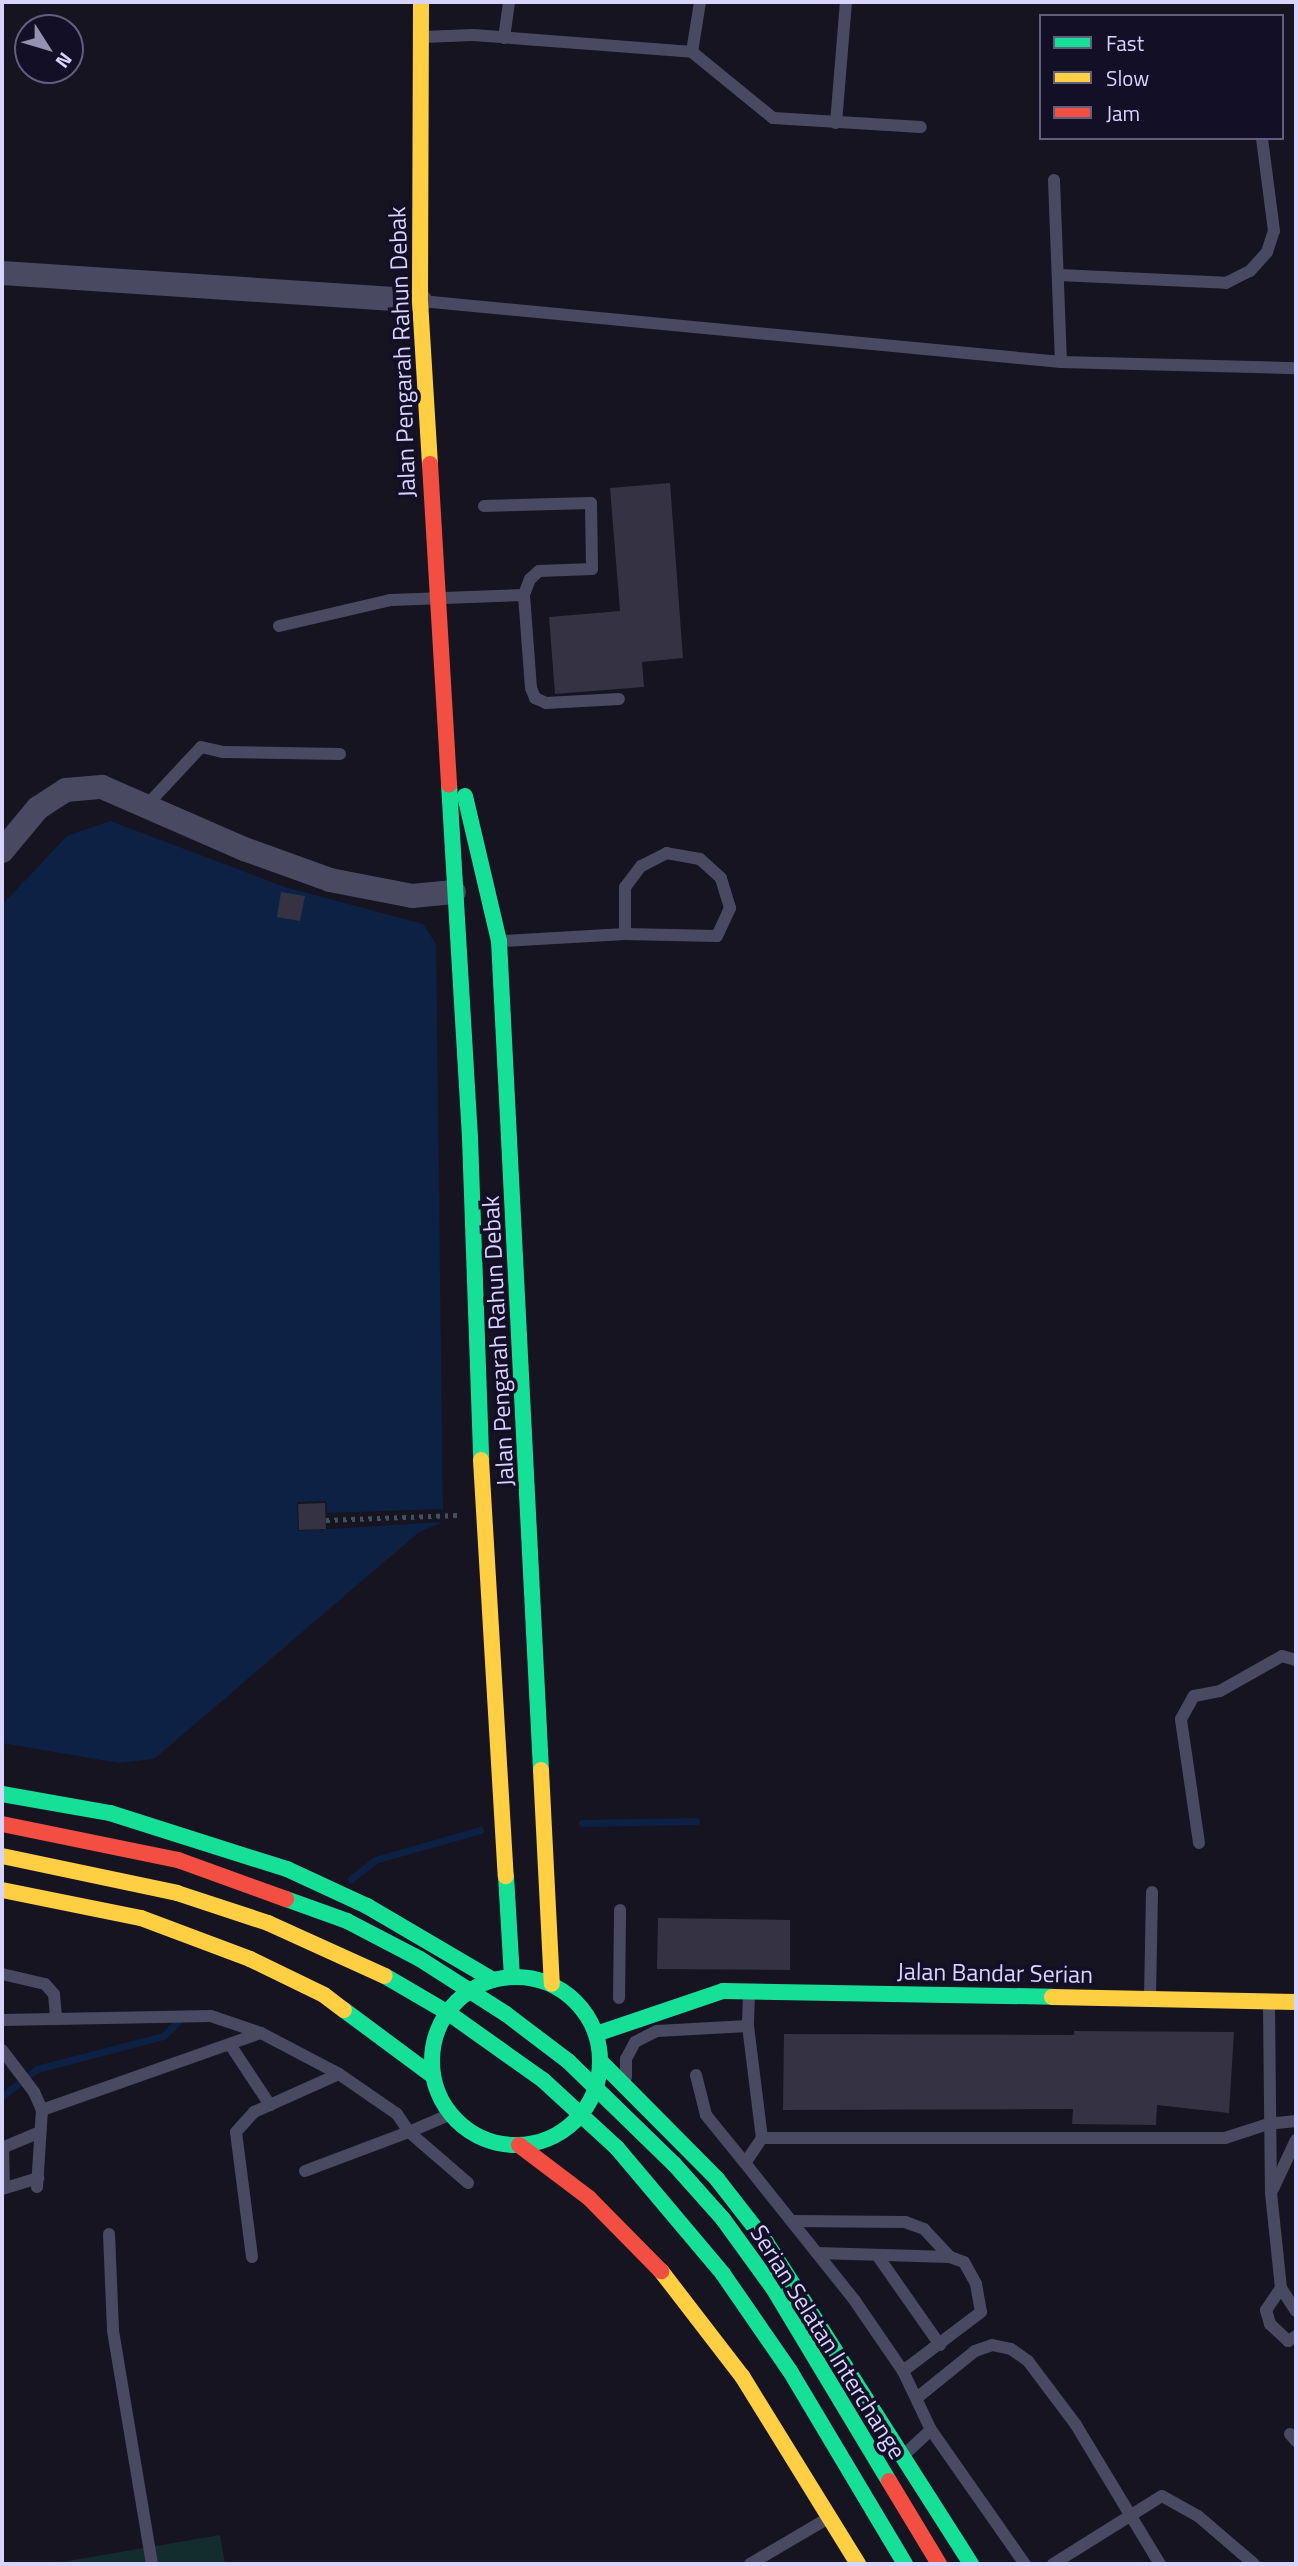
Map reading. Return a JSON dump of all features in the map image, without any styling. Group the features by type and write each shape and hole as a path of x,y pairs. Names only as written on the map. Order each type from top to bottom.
{"main road":[{"name":"Jalan Pengarah Rahun Debak","path":"421,2 420,301 435,600 470,1138 483,1513 512,1976"},
{"name":"Jalan Pengarah Rahun Debak","path":"443,700 499,941 552,1984"},
{"path":"2,1794 110,1813 181,1833 287,1869 367,1906 493,1980"},
{"name":"Serian Selatan Interchange","path":"2,1824 178,1860 346,1921 420,1959 506,2014 568,2061 674,2164 723,2219 773,2288 939,2564"},
{"name":"Serian Selatan Interchange","path":"2,1856 177,1893 268,1923 370,1968 450,2014 543,2080 617,2148 723,2274 790,2371 905,2564"},
{"path":"2,1890 141,1918 250,1959 324,1995 433,2076"},
{"path":"324,1995 353,1987 373,1972 383,1946 367,1906"},
{"path":"519,2145 563,2131 580,2115 593,2096 601,2062 596,2034 574,1999 552,1984 512,1976 493,1980 455,2002 440,2024 432,2049 433,2076 451,2114 482,2137 519,2145 589,2198 666,2276 742,2376 858,2564"},
{"name":"Jalan Bandar Serian","path":"574,1999 693,1998 750,1990 1269,2003 1293,1999"},
{"name":"Jalan Bandar Serian","path":"596,2034 693,1998"},
{"path":"601,2062 717,2179 758,2232 905,2454 971,2564"}],"street":[{"path":"2,273 420,301"},
{"path":"2,851 37,808 66,790 102,788 147,805 244,849 330,880 412,896 454,892"}],"lane":[{"path":"504,38 509,2"},
{"path":"692,52 700,2"},
{"path":"835,123 846,2"},
{"path":"419,37 504,38 692,52 773,118 921,127"},
{"path":"1059,275 1226,283 1250,271 1267,252 1274,231 1262,140"},
{"path":"1054,180 1061,362"},
{"path":"420,301 1061,362 1296,368"},
{"path":"484,506 584,500 595,509 592,569 539,571 524,595 535,698 546,703 619,699"},
{"path":"279,626 391,600 524,595"},
{"path":"147,805 201,747 340,754"},
{"path":"499,941 625,934 718,936 730,908 721,878 700,859 667,853 641,866 625,887 625,934"},
{"path":"1199,1843 1181,1719 1194,1696 1220,1691 1282,1656 1296,1660"},
{"path":"1150,2000 1152,1892"},
{"path":"620,1910 631,1998"},
{"path":"2,1974 45,1984 54,1994 56,2016"},
{"path":"745,2163 762,2138 748,2025 750,1990"},
{"path":"1269,2003 1268,2124 1271,2193 1280,2288 1296,2311"},
{"path":"2,2020 56,2016 211,2016 261,2034 339,2074 397,2114 409,2132 468,2183"},
{"path":"626,2085 626,2059 635,2042 644,2037 670,2027 748,2025"},
{"path":"42,2110 261,2034"},
{"path":"231,2046 270,2105"},
{"path":"6,2055 34,2092 42,2110 37,2182 3,2189 3,2148 40,2132"},
{"path":"252,2257 236,2132 242,2122 270,2105 339,2074"},
{"path":"696,2075 706,2115 817,2253 903,2371 918,2397 931,2430 1025,2564"},
{"path":"305,2171 451,2114"},
{"path":"762,2138 1225,2138 1268,2124 1296,2121"},
{"path":"1271,2193 1296,2140"},
{"path":"792,2221 905,2222 924,2230 950,2257"},
{"path":"109,2234 113,2331 152,2564"},
{"path":"817,2253 950,2257 964,2262 976,2284 981,2312 903,2371"},
{"path":"877,2255 940,2345"},
{"path":"1280,2288 1266,2309 1270,2324 1287,2341 1296,2336"},
{"path":"918,2397 975,2351 992,2345 1011,2349 1028,2361 1076,2425 1160,2564"},
{"path":"905,2454 931,2430"},
{"path":"1053,2564 1163,2496 1198,2516 1254,2564"},
{"path":"750,2564 829,2518"}],"path":[{"path":"326,1520 483,1513"}],"green space":[{"path":"220,2535 225,2564 50,2564"}],"water":[{"path":"110,821 285,887 423,924 436,944 443,1522 419,1532 154,1759 119,1763 2,1743 2,905 67,836"}],"pier":[{"path":"326,1501 327,1513 442,1509 443,1522 298,1531 297,1502"}],"building":[{"path":"670,483 683,658 642,662 644,687 555,694 549,617 620,611 610,488"},
{"path":"281,892 305,896 300,921 277,917"},
{"path":"325,1503 326,1529 299,1530 298,1504"},
{"path":"658,1918 790,1920 790,1970 657,1969"},
{"path":"1074,2031 1234,2032 1229,2113 1157,2105 1156,2125 1072,2124 1073,2109 783,2110 784,2034 1074,2035"}],"waterway":[{"path":"582,1823 696,1821"},
{"path":"351,1879 375,1860 480,1830"},
{"path":"2,2096 37,2069 163,2036 178,2022"}],"traffic: fast":[{"path":"449,784 470,1138 481,1460"},
{"path":"465,796 499,941 541,1770"},
{"path":"2,1794 110,1813 287,1869 367,1906 493,1980"},
{"path":"506,1876 512,1976"},
{"path":"286,1899 347,1921 420,1959 506,2014 568,2061 674,2164 723,2219 773,2288 889,2481"},
{"path":"385,1976 450,2014 543,2080 617,2148 723,2274 790,2371 905,2564"},
{"path":"516,1977 548,1984 563,1991 575,2002 586,2014 593,2029 600,2061 593,2093 586,2108 575,2120 563,2131 548,2138 516,2145 484,2138 469,2131 457,2120 446,2108 439,2093 432,2061 439,2029 446,2014 457,2002 469,1991 484,1984 516,1977"},
{"path":"596,2034 723,1991 1052,1997"},
{"path":"344,2010 433,2076"},
{"path":"601,2062 717,2179 766,2242 971,2564"}],"traffic: slow":[{"path":"421,2 420,301 430,464"},
{"path":"481,1460 506,1876"},
{"path":"541,1770 552,1984"},
{"path":"2,1856 177,1893 268,1923 385,1976"},
{"path":"2,1890 141,1918 250,1959 324,1995 344,2010"},
{"path":"1052,1997 1296,2002"},
{"path":"661,2271 742,2376 858,2564"}],"traffic: jam":[{"path":"430,464 449,784"},
{"path":"2,1824 178,1860 286,1899"},
{"path":"519,2145 589,2198 661,2271"},
{"path":"889,2481 939,2564"}]}
